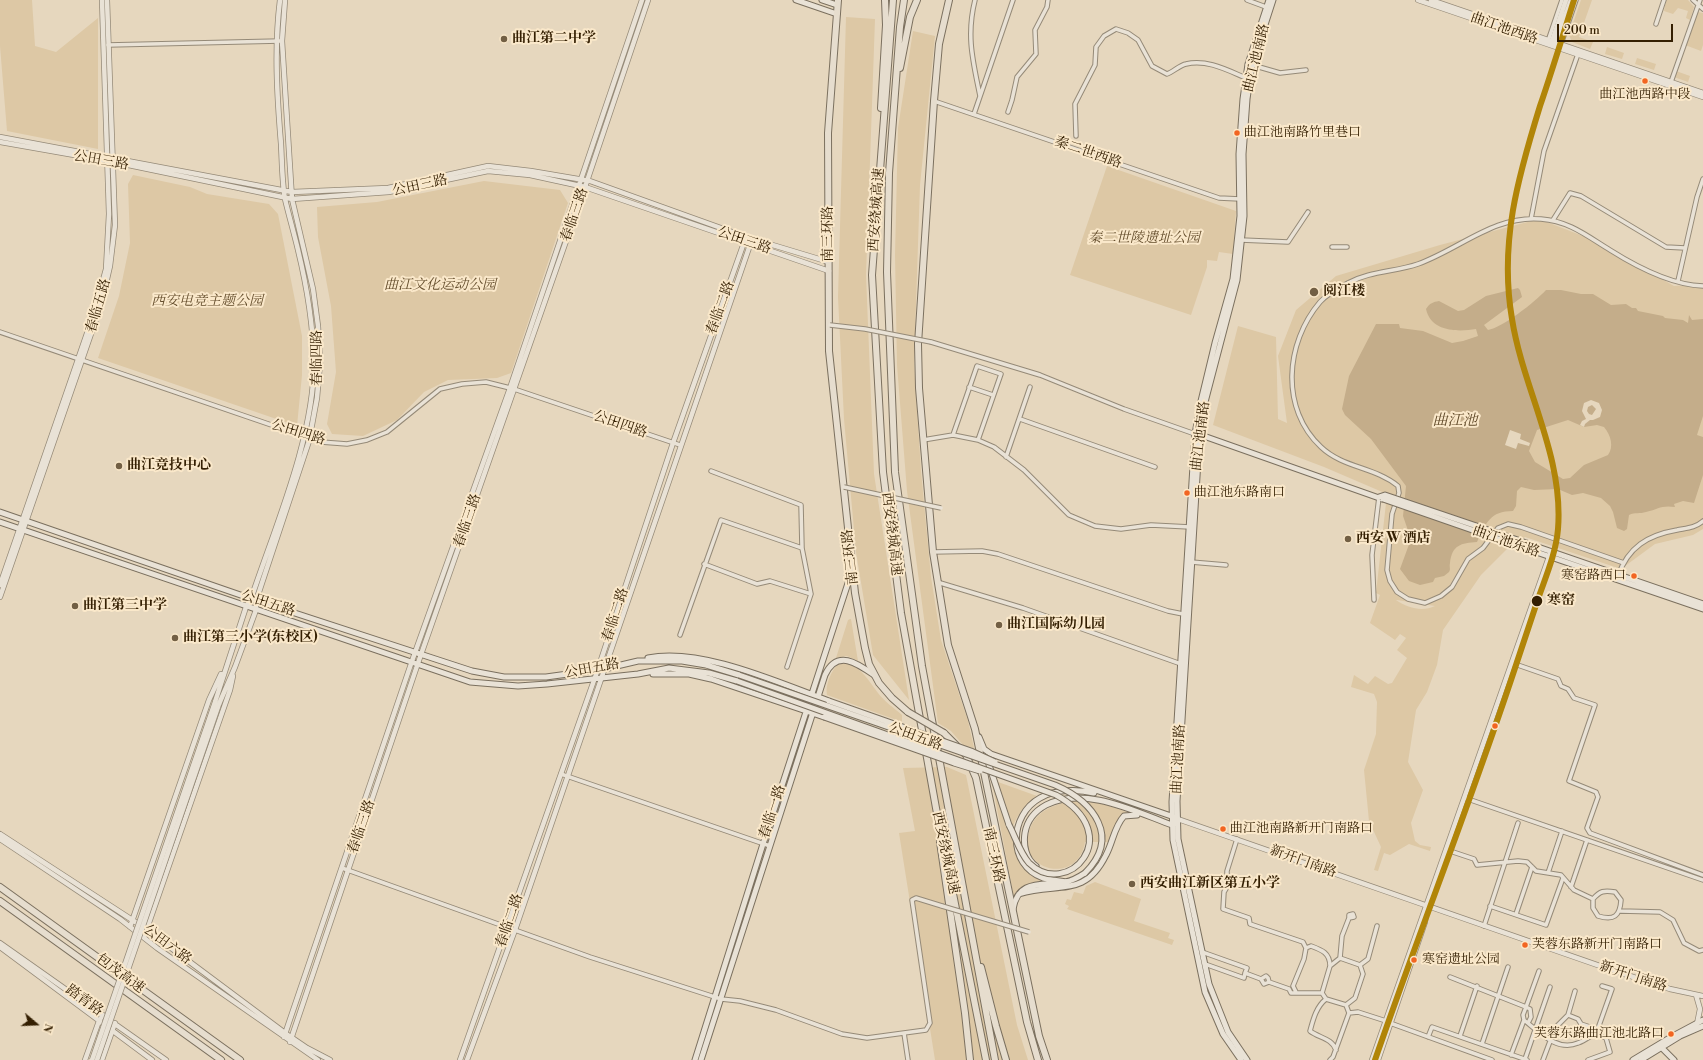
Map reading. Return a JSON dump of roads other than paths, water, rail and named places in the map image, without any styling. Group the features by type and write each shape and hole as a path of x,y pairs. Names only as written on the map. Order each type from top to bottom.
{"highway":[{"path":"881,157 881,94 886,25 885,0"},
{"name":"西安绕城高速","path":"894,0 872,275 883,472 901,613 936,808 986,1060"},
{"name":"西安绕城高速","path":"904,0 900,27 889,173 887,272 895,472 922,666 995,1060"},
{"path":"892,131 902,59 910,17 917,0"},
{"name":"南三环路","path":"949,0 939,44 918,344 933,552 948,645 975,729 1039,1036 1047,1060"},
{"name":"南三环路","path":"838,3 828,133 830,351 852,564 865,648 874,675 892,698 908,712 944,733 966,755 976,778 988,829 1027,1022 1038,1060"},
{"path":"936,808 943,870 965,1013 974,1060"},
{"name":"包茂高速","path":"0,886 240,1060"},
{"name":"包茂高速","path":"0,901 221,1060"},
{"path":"969,919 1006,1060"},
{"path":"965,1013 970,1060"}],"main road":[{"path":"796,0 836,14"},
{"path":"822,0 838,3"},
{"name":"曲江池南路","path":"1198,434 1206,395 1237,280 1241,240 1239,154 1246,78 1248,64 1269,0"},
{"name":"曲江池南路","path":"1248,1060 1228,1032 1212,995 1204,964 1178,839 1176,801 1183,614 1200,402 1233,279 1240,216 1247,99 1252,65 1273,0"},
{"name":"曲江池东路","path":"1198,434 1549,557 1703,604"},
{"name":"曲江池东路","path":"1381,498 1385,495 1551,551 1703,609"},
{"name":"公田五路","path":"0,512 253,600 472,671 504,677 546,677 604,669 638,661 693,662 739,675 1067,790 1084,802 1097,817 1101,831 1102,844 1093,865 1085,873 1068,882"},
{"name":"公田五路","path":"0,522 246,607 418,663 470,682 518,686 638,674 669,668 709,672 737,681 1049,792 1066,800 1081,814 1087,824 1090,841 1089,849 1085,858 1077,866 1060,873 1051,873 1038,868"},
{"name":"曲江池南路","path":"1191,527 1191,562 1182,664 1172,825 1205,992 1223,1034 1241,1060"},
{"name":"春临一路","path":"695,1060 811,694 849,580 852,564"},
{"path":"638,661 660,656 695,658 730,666 971,751 1013,770"},
{"name":"春临一路","path":"702,1060 827,671 839,661 851,661 874,675"},
{"path":"638,674 682,674 700,676 806,710 954,763 998,775"},
{"path":"975,729 984,748 1009,825 1028,861 1038,868"},
{"path":"984,748 992,754 1178,819 1172,825 1098,800 1082,797 1065,798 1051,803 1033,815 1026,828 1024,844 1028,857 1038,868"},
{"path":"1068,882 1043,878 1024,863 1017,848 1016,830 1019,819 1023,812 1035,800 1053,793 1077,791 1110,796"},
{"path":"1019,894 1035,889 1068,888 1085,881 1097,871 1106,855 1118,822 1124,816 1130,814 1148,816"},
{"path":"1013,912 1014,901 1019,894 1031,885 1068,882"},
{"path":"1633,1060 1703,1020"},
{"path":"1641,1060 1661,1047 1703,1026"},
{"path":"1661,1047 1674,1060"}],"street":[{"name":"春临五路","path":"0,585 104,294 114,241 114,160 102,0"},
{"name":"春临五路","path":"80,360 106,269 109,214 105,45 107,0"},
{"name":"春临四路","path":"217,703 235,667 256,610 253,600 304,437 311,398 314,364 312,326 307,290 284,191 277,94 280,0"},
{"name":"春临四路","path":"217,703 226,664 246,607 253,600 309,438 317,398 320,363 318,326 313,289 292,199 279,41 285,0"},
{"name":"春临三路","path":"284,1035 421,655 642,0"},
{"name":"春临三路","path":"291,1039 414,653 585,187 648,0"},
{"path":"975,0 971,16 970,41 980,96"},
{"path":"974,114 1013,0"},
{"path":"1008,112 1012,100 1016,77 1036,54 1035,30 1042,18 1048,0"},
{"path":"1247,0 1266,7"},
{"name":"曲江池西路","path":"1418,0 1703,93"},
{"name":"曲江池西路","path":"1431,0 1578,54 1703,97"},
{"path":"1554,44 1562,0"},
{"path":"1554,44 1566,0"},
{"path":"1554,44 1571,0"},
{"path":"1554,44 1576,0"},
{"path":"1656,24 1664,0"},
{"path":"1693,0 1703,9"},
{"path":"1671,82 1700,0"},
{"path":"1076,136 1075,104 1095,65 1096,47 1104,36 1116,29 1128,33 1138,40 1152,66 1166,74 1177,70 1184,64 1204,62 1246,78"},
{"path":"105,45 279,41"},
{"path":"1531,219 1544,151 1578,54"},
{"path":"1252,65 1280,74 1306,70"},
{"name":"秦二世西路","path":"934,101 1219,198 1241,199"},
{"name":"公田三路","path":"0,137 107,159"},
{"name":"公田三路","path":"0,142 114,160 292,192 388,188 488,166 531,171 587,180 829,271"},
{"name":"公田三路","path":"114,160 292,199 389,192 488,171 530,175 585,187 748,240 829,262"},
{"path":"1678,281 1698,193 1703,179"},
{"path":"1553,220 1570,193 1581,196 1666,247 1685,248"},
{"path":"1698,193 1703,194"},
{"path":"1241,240 1288,242 1308,212"},
{"path":"1624,563 1521,527 1503,525 1495,530 1483,548 1468,559 1460,577 1445,594 1426,603 1415,602 1404,597 1397,592 1390,581 1387,570 1392,514 1399,493 1398,486 1379,475 1342,462 1322,449 1307,430 1300,419 1294,400 1292,383 1292,365 1299,337 1321,301 1348,283 1374,273 1404,269 1432,259 1476,234 1504,222 1531,219 1553,220 1576,228 1626,260 1678,281 1703,286"},
{"name":"春临二路","path":"467,1060 515,930 594,679 673,443 748,240"},
{"name":"春临二路","path":"460,1060 604,669 748,240"},
{"path":"1332,247 1347,248"},
{"path":"830,325 865,329 931,342 1040,375 1124,409 1198,434"},
{"name":"公田四路","path":"0,332 321,442 347,444 380,435 388,432 405,419 427,398 440,389 462,384 486,382 512,389 680,445"},
{"path":"953,435 976,366 1000,374 978,440"},
{"path":"969,387 993,395"},
{"path":"1006,457 1030,387"},
{"path":"1020,419 1155,467"},
{"path":"924,440 953,435 978,440 994,447 1024,470 1069,515 1095,526 1121,530 1151,525 1191,527"},
{"path":"711,471 801,505 802,548 811,594 787,667"},
{"path":"844,486 941,508"},
{"path":"1374,600 1372,555 1381,498"},
{"path":"680,635 704,564 721,520 802,548"},
{"path":"1618,577 1624,563 1636,546 1648,538 1670,531 1692,528 1703,521"},
{"name":"春临五路","path":"0,597 21,529"},
{"path":"933,552 982,551 998,554 1168,611 1183,614"},
{"path":"1378,1060 1388,1022 1420,921 1427,907 1551,551"},
{"path":"1191,562 1226,565"},
{"path":"704,564 757,584 770,581 811,594"},
{"path":"937,582 1023,608 1182,664"},
{"path":"1512,663 1558,679 1561,686 1568,689 1574,698 1595,705 1569,780 1596,792 1598,798 1587,828 1590,833 1703,875"},
{"path":"130,927 209,700 226,664"},
{"path":"144,937 230,690 235,667"},
{"path":"92,1060 217,703"},
{"path":"97,1060 217,703"},
{"path":"564,775 770,846"},
{"path":"1465,798 1703,880"},
{"name":"新开门南路","path":"1178,819 1427,907 1670,989 1703,996"},
{"path":"1484,926 1518,823"},
{"path":"1548,873 1562,831"},
{"name":"公田六路","path":"0,834 146,929 284,1035"},
{"name":"公田六路","path":"0,839 130,927 284,1035 330,1060"},
{"path":"1237,839 1227,871 1227,886 1224,892 1223,909 1249,918 1250,924 1303,942 1306,948 1304,959 1293,986 1289,989"},
{"path":"1571,886 1587,840"},
{"path":"1447,850 1474,859 1477,865 1505,862 1527,862 1536,871 1561,875 1574,890 1593,899"},
{"path":"1516,914 1532,867"},
{"path":"345,868 508,928 721,999 740,1001 776,1010 842,1034 868,1038 926,1030 930,1023 912,900 916,898 1029,932"},
{"path":"1490,906 1546,925 1563,878"},
{"path":"1606,890 1615,892 1621,900 1620,911 1615,917 1606,919 1598,916 1593,908 1593,899 1599,892 1606,890"},
{"path":"1620,911 1660,912 1673,920 1684,943 1699,951 1703,950"},
{"path":"1330,966 1340,958 1342,936 1349,918"},
{"path":"1360,965 1368,959 1377,926"},
{"name":"踏青路","path":"0,943 166,1060"},
{"path":"1306,948 1311,946 1324,952 1330,960 1330,966 1322,993 1326,1000"},
{"name":"踏青路","path":"0,947 152,1060"},
{"path":"1202,952 1247,968 1244,978 1204,964"},
{"path":"1340,958 1360,965"},
{"path":"1346,1005 1355,998 1363,974 1360,965"},
{"path":"1482,1044 1508,967"},
{"path":"1511,1055 1524,1020 1523,1015 1539,971"},
{"path":"1245,973 1261,979 1264,984 1269,982 1289,989 1291,993 1322,993"},
{"path":"1450,977 1477,986 1480,990 1530,1009 1531,1017 1528,1024"},
{"path":"1293,986 1296,992"},
{"path":"1460,1036 1477,986"},
{"path":"1524,1020 1550,1041 1562,1045 1578,1044 1595,1034 1612,989 1602,986"},
{"path":"1428,1037 1432,1027 1526,1060 1535,1029 1550,988"},
{"path":"1543,1060 1555,1028 1568,1015 1576,991"},
{"path":"1696,995 1700,1009 1697,1024"},
{"path":"1336,1050 1331,1041 1318,1037 1310,1032 1314,1018 1321,1003 1326,1000 1346,1005"},
{"path":"1330,1060 1336,1050 1349,1014 1346,1005"},
{"path":"1349,1014 1358,1012 1492,1060"},
{"path":"85,1060 98,1021 103,1015"},
{"path":"1568,1015 1578,1019 1581,1024 1590,1027 1595,1034 1606,1038 1610,1052 1588,1060"},
{"path":"1372,1060 1388,1022"},
{"path":"102,1060 115,1023"},
{"path":"904,1033 908,1060"},
{"name":"公田六路","path":"291,1039 318,1060"}],"water":[{"name":"曲江池","path":"1518,288 1522,297 1484,325 1488,330 1510,320 1546,290 1561,290 1581,294 1593,294 1611,305 1626,304 1632,308 1636,308 1638,311 1663,316 1665,318 1683,320 1688,323 1689,315 1692,320 1703,319 1703,416 1697,435 1703,437 1703,475 1694,503 1683,501 1674,504 1675,507 1663,507 1644,513 1631,514 1629,515 1627,529 1624,531 1617,528 1610,506 1601,498 1583,493 1572,495 1558,489 1534,490 1521,487 1517,491 1516,506 1513,511 1499,513 1490,519 1477,542 1462,544 1455,549 1451,557 1449,572 1444,576 1435,578 1433,582 1420,585 1409,581 1400,569 1411,539 1403,516 1406,486 1371,439 1345,415 1342,409 1349,376 1376,324 1399,324 1400,328 1423,331 1452,343 1463,341 1478,336 1476,329 1446,329 1433,322 1426,309 1432,303 1439,301 1458,311 1464,310 1486,296","holes":["1568,420 1584,427 1597,425 1604,427 1611,441 1611,448 1608,455 1584,465 1570,478 1563,479 1535,462 1529,451 1537,430"]}],"place":[{"name":"曲江第二中学","path":"504,39"},
{"name":"曲江池西路中段","path":"1645,81"},
{"name":"曲江池南路竹里巷口","path":"1237,133"},
{"name":"阅江楼","path":"1314,292"},
{"name":"曲江竞技中心","path":"119,466"},
{"name":"曲江池东路南口","path":"1187,493"},
{"name":"西安 W 酒店","path":"1348,539"},
{"name":"寒窑路西口","path":"1634,576"},
{"name":"寒窑","path":"1537,601"},
{"name":"曲江第三中学","path":"75,606"},
{"name":"曲江国际幼儿园","path":"999,625"},
{"name":"曲江第三小学(东校区)","path":"175,638"},
{"name":"曲江池南路新开门南路口","path":"1223,829"},
{"name":"西安曲江新区第五小学","path":"1132,884"},
{"name":"芙蓉东路新开门南路口","path":"1525,945"},
{"name":"寒窑遗址公园","path":"1414,960"},
{"name":"芙蓉东路曲江池北路口","path":"1671,1034"}],"park label":[{"name":"秦二世陵遗址公园","path":"1144,239"},
{"name":"曲江文化运动公园","path":"440,286"},
{"name":"西安电竞主题公园","path":"207,302"}]}
